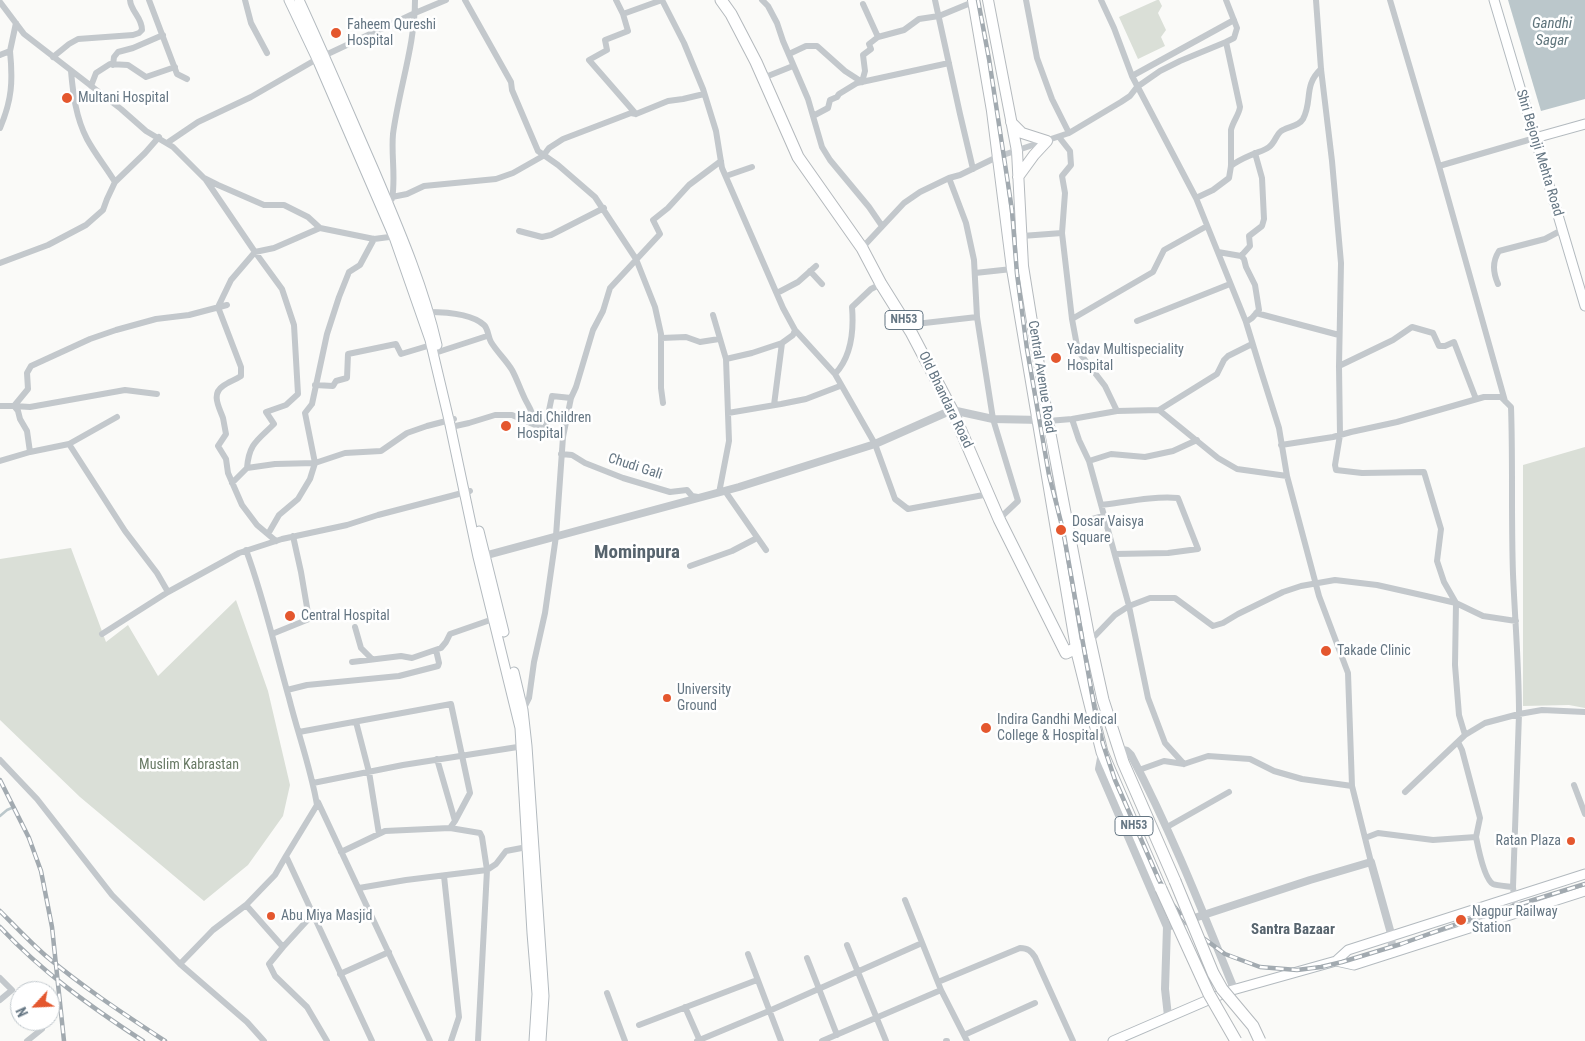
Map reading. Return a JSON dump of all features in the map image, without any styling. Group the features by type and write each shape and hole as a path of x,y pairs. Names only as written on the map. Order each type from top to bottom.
{"highway":[{"name":"Old Bhandara Road","path":"721,0 731,14 748,46 798,157 862,248 881,284 907,326 952,410 999,519 1071,650"},
{"path":"1071,650 1090,641"},
{"name":"Central Avenue Road","path":"1090,641 1103,700 1119,749"},
{"name":"NH53","path":"1071,650 1104,758 1209,994 1236,1041"},
{"name":"NH53","path":"1119,749 1213,973 1222,989 1252,1026 1260,1041"}],"main road":[{"path":"289,0 321,57"},
{"path":"298,0 321,57 389,206 435,348"},
{"name":"Central Avenue Road","path":"988,0 1016,151 1023,266 1048,421 1090,641"},
{"name":"Shri Bejonji Mehta Road","path":"1494,0 1585,306"},
{"name":"Central Avenue Road","path":"973,1 992,111 1012,268 1037,420 1071,650"},
{"path":"1011,122 1022,133 1047,141 1034,154 1018,177"},
{"path":"1535,138 1585,124"},
{"path":"398,236 428,312 524,746 536,933 544,996 542,1041"},
{"path":"497,618 523,710 527,847 533,889"},
{"path":"1113,1041 1234,989 1336,961 1348,950 1492,904 1513,891 1585,874"},
{"path":"1336,961 1354,965 1585,891"},
{"path":"534,1041 536,933"}],"street":[{"path":"53,57 78,39 139,33 142,30 142,22 131,7 130,0"},
{"path":"149,0 177,74 187,79"},
{"path":"245,0 251,23 266,53"},
{"path":"389,206 393,134 407,62 415,13 415,0"},
{"path":"167,142 198,122 251,97 321,57 446,0"},
{"path":"465,0 511,82 512,90 538,151 589,191 604,208 636,259 655,307 661,338 662,403"},
{"path":"616,0 623,14 628,32 605,40 607,50 589,60 636,114"},
{"path":"623,14 662,0 684,43 704,94 716,132 721,161 726,176 777,293 795,330 835,374 874,444 895,500 908,509 989,494"},
{"path":"762,0 768,6 777,23 788,54 808,99 822,147 882,226"},
{"path":"935,0 973,169"},
{"path":"1026,0 1037,58 1052,99 1070,133"},
{"path":"1101,0 1137,87 1196,198 1246,322 1279,428 1287,476 1319,596 1348,673 1352,786 1390,930 1394,953"},
{"path":"862,248 904,203 920,192 997,157 1070,133 1130,96 1137,87 1160,71 1234,38 1237,28 1226,0"},
{"path":"1316,0 1321,69 1332,161 1341,263 1339,335 1340,435 1335,465 1336,470 1362,473 1424,472 1441,529 1437,561 1444,582 1456,603 1455,665 1459,715 1466,735"},
{"path":"1390,0 1506,402"},
{"path":"862,82 865,71 863,55 871,49 869,44 878,37 904,30 919,20 939,16 973,1"},
{"path":"0,2 24,34 121,109 146,131 167,142 204,178 254,252 282,289 294,325 298,394 286,405 266,412 274,424 248,453 247,468"},
{"path":"863,4 878,37"},
{"path":"1132,76 1234,20"},
{"path":"0,128 8,110 12,78 10,51 16,23"},
{"path":"113,64 114,57 118,52 133,48 163,35"},
{"path":"1196,198 1221,185 1229,178 1231,130 1240,107 1226,42"},
{"path":"788,54 806,46 817,46 845,71 862,82"},
{"path":"0,56 10,51"},
{"path":"813,116 828,108 830,100 858,83 950,63"},
{"path":"90,86 96,73 110,64 128,65 146,77 174,67"},
{"path":"763,78 793,66"},
{"path":"1231,166 1270,147 1282,130 1302,121 1311,84 1314,76 1321,69"},
{"path":"71,71 73,92 81,124 87,138 115,182"},
{"path":"389,206 424,186 496,179 513,173 543,156 549,148 563,140 631,113 636,114 668,100 684,99 704,94"},
{"path":"0,263 48,245 86,225 104,210 115,182 159,137"},
{"path":"1059,137 1070,151 1071,165 1062,176 1065,193 1062,233 1072,319 1078,351 1105,386 1117,411"},
{"path":"1439,166 1535,138"},
{"path":"1241,256 1249,248 1249,236 1262,226 1264,219 1262,178 1255,153"},
{"path":"523,710 529,698 534,662 545,613 556,536 561,454 571,398 576,388 593,330 603,311 610,288 660,234 653,220 668,208 688,185 721,161"},
{"path":"726,176 752,167"},
{"path":"204,178 218,186 264,205 284,205 308,217 320,228 374,239 398,236"},
{"path":"948,178 966,223 976,273 977,317 993,419 1018,501 999,519"},
{"path":"519,231 542,236 551,234 604,208"},
{"path":"1072,319 1153,272 1164,250 1207,226"},
{"path":"276,541 257,525 242,505 228,473 226,459 218,446 226,434 217,405 216,395 223,386 242,374 218,307 231,280 254,252 274,248 320,228"},
{"path":"1498,284 1493,269 1495,258 1499,251 1545,239 1562,230"},
{"path":"1022,236 1062,233"},
{"path":"268,534 279,515 298,499 310,479 315,463 305,413 312,404 315,385 339,297 349,272 360,265 374,239"},
{"path":"1218,252 1241,256 1255,285 1259,310 1246,322"},
{"path":"777,293 798,282 816,266"},
{"path":"976,273 1012,268"},
{"path":"810,271 822,284"},
{"path":"835,374 842,367 852,340 852,307 871,289 881,284"},
{"path":"1137,322 1230,284"},
{"path":"14,406 28,388 27,373 31,366 90,339 116,330 227,305"},
{"path":"428,312 449,312 473,319 484,325 487,336 512,370 533,413 533,424"},
{"path":"1256,313 1339,335"},
{"path":"713,315 726,359 729,441 722,492 766,550"},
{"path":"907,326 977,317"},
{"path":"1339,366 1415,327 1433,333 1440,346 1454,342 1476,399"},
{"path":"726,359 782,343 793,335 795,330"},
{"path":"315,385 333,386 336,381 347,378 348,354 396,344 400,354 487,336"},
{"path":"661,338 686,337 700,342 719,339"},
{"path":"774,405 782,343"},
{"path":"482,556 722,492 874,444 952,410 993,419 1048,421 1117,411 1159,410 1217,374 1228,356 1252,344"},
{"path":"728,413 806,399 840,386"},
{"path":"0,406 30,406 125,390 157,394"},
{"path":"545,428 552,396 571,398"},
{"path":"1281,445 1307,442 1397,422 1484,397 1500,397 1511,407 1513,574 1519,680 1513,891 1516,914"},
{"path":"14,406 26,431 30,452"},
{"path":"1159,410 1218,458 1237,469 1287,476"},
{"path":"232,482 247,468 275,464 315,463 345,453 380,451 407,432 427,426 495,415 512,415 564,437"},
{"path":"0,461 30,452 69,444 117,416"},
{"path":"1072,419 1089,461 1115,554 1129,606 1148,698 1165,743 1184,764"},
{"path":"1089,461 1111,454 1145,457 1173,451 1197,440"},
{"path":"69,444 114,516 157,572 168,592"},
{"name":"Chudi Gali","path":"561,454 572,455 585,463 623,478 670,492 687,490 692,496 702,497"},
{"path":"102,634 168,592 246,550 293,536 347,525 467,492"},
{"path":"1101,505 1178,498 1198,550 1168,553 1115,554"},
{"path":"1068,526 1104,516"},
{"path":"272,634 309,619 293,536"},
{"path":"690,566 732,552 757,538"},
{"path":"180,964 214,930 246,905 275,876 317,806 313,783 272,634 255,573 246,550"},
{"path":"1090,641 1115,615 1129,606 1150,598 1175,598 1213,626 1223,623 1283,592 1316,582 1335,580 1377,585 1456,603 1483,616 1516,621"},
{"path":"352,662 401,656 412,658 440,648 450,634 497,618"},
{"path":"355,627 361,648 372,659"},
{"path":"287,690 399,676 438,666 436,650"},
{"path":"299,732 451,704 470,792 450,828"},
{"path":"1405,792 1466,735 1485,724 1519,714 1542,710 1585,712"},
{"path":"356,722 369,772 378,834"},
{"path":"1458,742 1462,750 1480,818 1476,837 1489,880 1493,884 1513,891"},
{"path":"313,783 437,759 524,746"},
{"path":"1119,749 1127,751 1139,770 1167,827 1234,989"},
{"path":"1139,770 1164,761 1184,764 1208,756 1250,759 1274,771 1302,779 1352,786"},
{"path":"1104,758 1099,769 1167,928 1165,989 1168,1016"},
{"path":"437,759 455,821"},
{"path":"0,760 37,799 112,895 180,964 246,1022 264,1041"},
{"path":"1574,785 1585,814"},
{"path":"1167,827 1229,792"},
{"path":"316,799 430,1041"},
{"path":"341,852 385,831 450,828 480,833 487,870 478,1041"},
{"path":"1365,838 1378,833 1432,840 1476,837"},
{"path":"359,888 487,870 496,864 506,851 527,847"},
{"path":"286,856 372,1041"},
{"path":"1167,928 1310,880 1371,862"},
{"path":"444,876 459,1017 451,1041"},
{"path":"905,900 941,990 965,1038 1035,1003"},
{"path":"246,905 283,946"},
{"path":"313,914 269,964 275,976 307,1007 327,1041"},
{"path":"685,1007 699,1041 922,943"},
{"path":"847,945 886,1041"},
{"path":"938,982 1020,948 1026,948 1035,957 1073,1041"},
{"path":"340,974 389,952"},
{"path":"748,954 781,1041"},
{"path":"807,958 837,1035"},
{"path":"0,978 12,990 0,1000"},
{"path":"640,1025 757,980"},
{"path":"822,1041 941,990"},
{"path":"607,993 625,1041"},
{"path":"28,1041 40,1031"}],"green space":[{"path":"1159,0 1162,6 1158,13 1166,30 1161,37 1165,46 1138,59 1119,17"},
{"path":"1585,447 1585,708 1569,705 1523,706 1523,465"},
{"name":"Muslim Kabrastan","path":"71,548 106,642 128,625 158,676 236,600 268,691 290,785 283,816 248,865 204,901 80,797 0,720 0,559"}],"water":[{"name":"Gandhi Sagar","path":"1508,0 1585,0 1585,99 1541,111"}],"waterway":[{"path":"0,816 14,807"}],"railway":[{"path":"978,0 1012,210 1017,274 1027,349 1049,475 1063,530 1095,711 1103,744 1115,780 1159,880 1172,904 1195,932 1225,954 1260,967 1297,970 1342,962 1585,884"},
{"path":"0,780 29,838 41,871 52,927 64,1041"},
{"path":"0,911 60,968 165,1041"},
{"path":"0,927 50,974 143,1041"}],"place":[{"name":"Faheem Qureshi Hospital","path":"336,33"},
{"name":"Multani Hospital","path":"67,98"},
{"name":"Yadav Multispeciality Hospital","path":"1056,358"},
{"name":"Hadi Children Hospital","path":"506,426"},
{"name":"Dosar Vaisya Square","path":"1061,530"},
{"name":"Central Hospital","path":"290,616"},
{"name":"Takade Clinic","path":"1326,651"},
{"name":"University Ground","path":"667,698"},
{"name":"Indira Gandhi Medical College & Hospital","path":"986,728"},
{"name":"Ratan Plaza","path":"1571,841"},
{"name":"Abu Miya Masjid","path":"271,916"},
{"name":"Nagpur Railway Station","path":"1461,920"}],"district":[{"name":"Mominpura","path":"637,553"},
{"name":"Santra Bazaar","path":"1293,930"}]}
